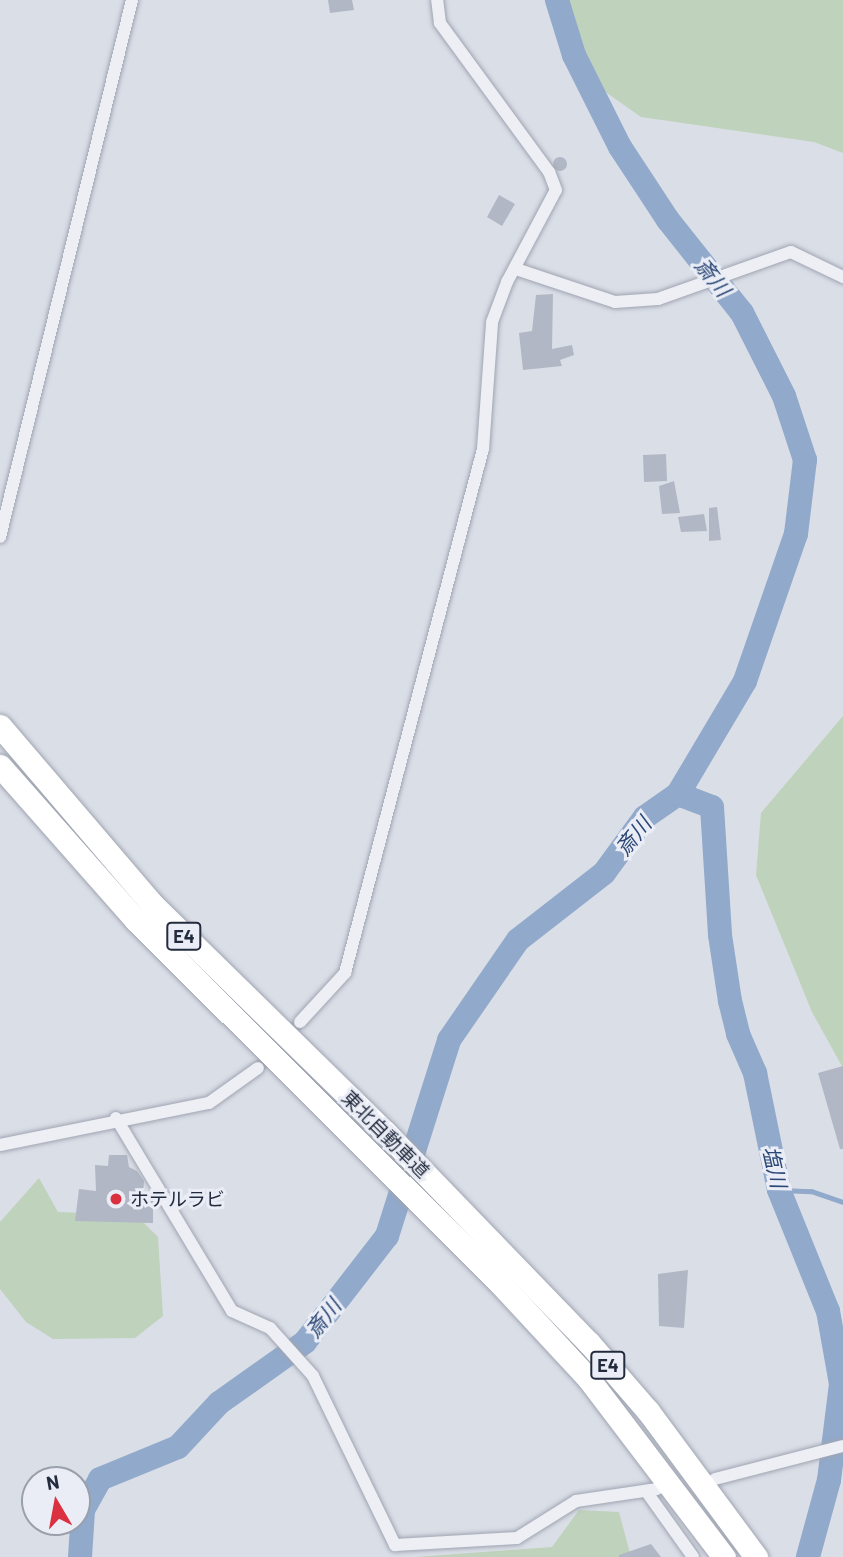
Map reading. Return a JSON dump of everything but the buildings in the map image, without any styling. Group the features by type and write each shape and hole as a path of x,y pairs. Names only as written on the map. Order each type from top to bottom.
{"highway":[{"name":"東北自動車道","path":"0,726 152,904 442,1189 614,1372 756,1557"},
{"name":"東北自動車道","path":"0,766 136,919 430,1214 588,1378 724,1557"}],"street":[{"path":"0,537 132,0"},
{"path":"300,1022 345,973 483,449 492,322 556,190 549,172 440,23 437,0"},
{"path":"516,269 615,302 658,299 791,252 843,277"},
{"path":"0,1145 116,1118 209,1103 258,1068"},
{"path":"116,1118 232,1311 270,1328 313,1376 395,1545"},
{"path":"715,1479 843,1446"},
{"path":"395,1545 517,1538 576,1501 651,1490 693,1557"},
{"path":"388,1557 395,1545"}],"green space":[{"path":"552,0 843,0 843,153 814,142 641,117 590,81"},
{"path":"843,716 843,1068 812,1012 756,875 761,813"},
{"path":"39,1178 58,1212 136,1215 158,1237 163,1316 135,1338 53,1339 26,1322 0,1289 0,1222"},
{"path":"579,1510 619,1512 631,1557 416,1557 552,1547"}],"waterway":[{"name":"斎川","path":"80,1557 83,1510 100,1479 178,1447 219,1403 305,1342 387,1236 449,1040 518,940 604,873 645,817 678,794 745,681 796,534 805,460 784,396 742,313 668,220 620,147 574,55 557,0"},
{"name":"塩川","path":"678,794 712,807 720,935 730,1001 738,1034 755,1073 779,1190 828,1311 841,1384 829,1480 808,1557"},
{"path":"779,1190 811,1191 843,1202"}],"tunnel":[{"path":"258,1068 300,1022"}],"place":[{"name":"ホテルラビ","path":"116,1199"}]}
